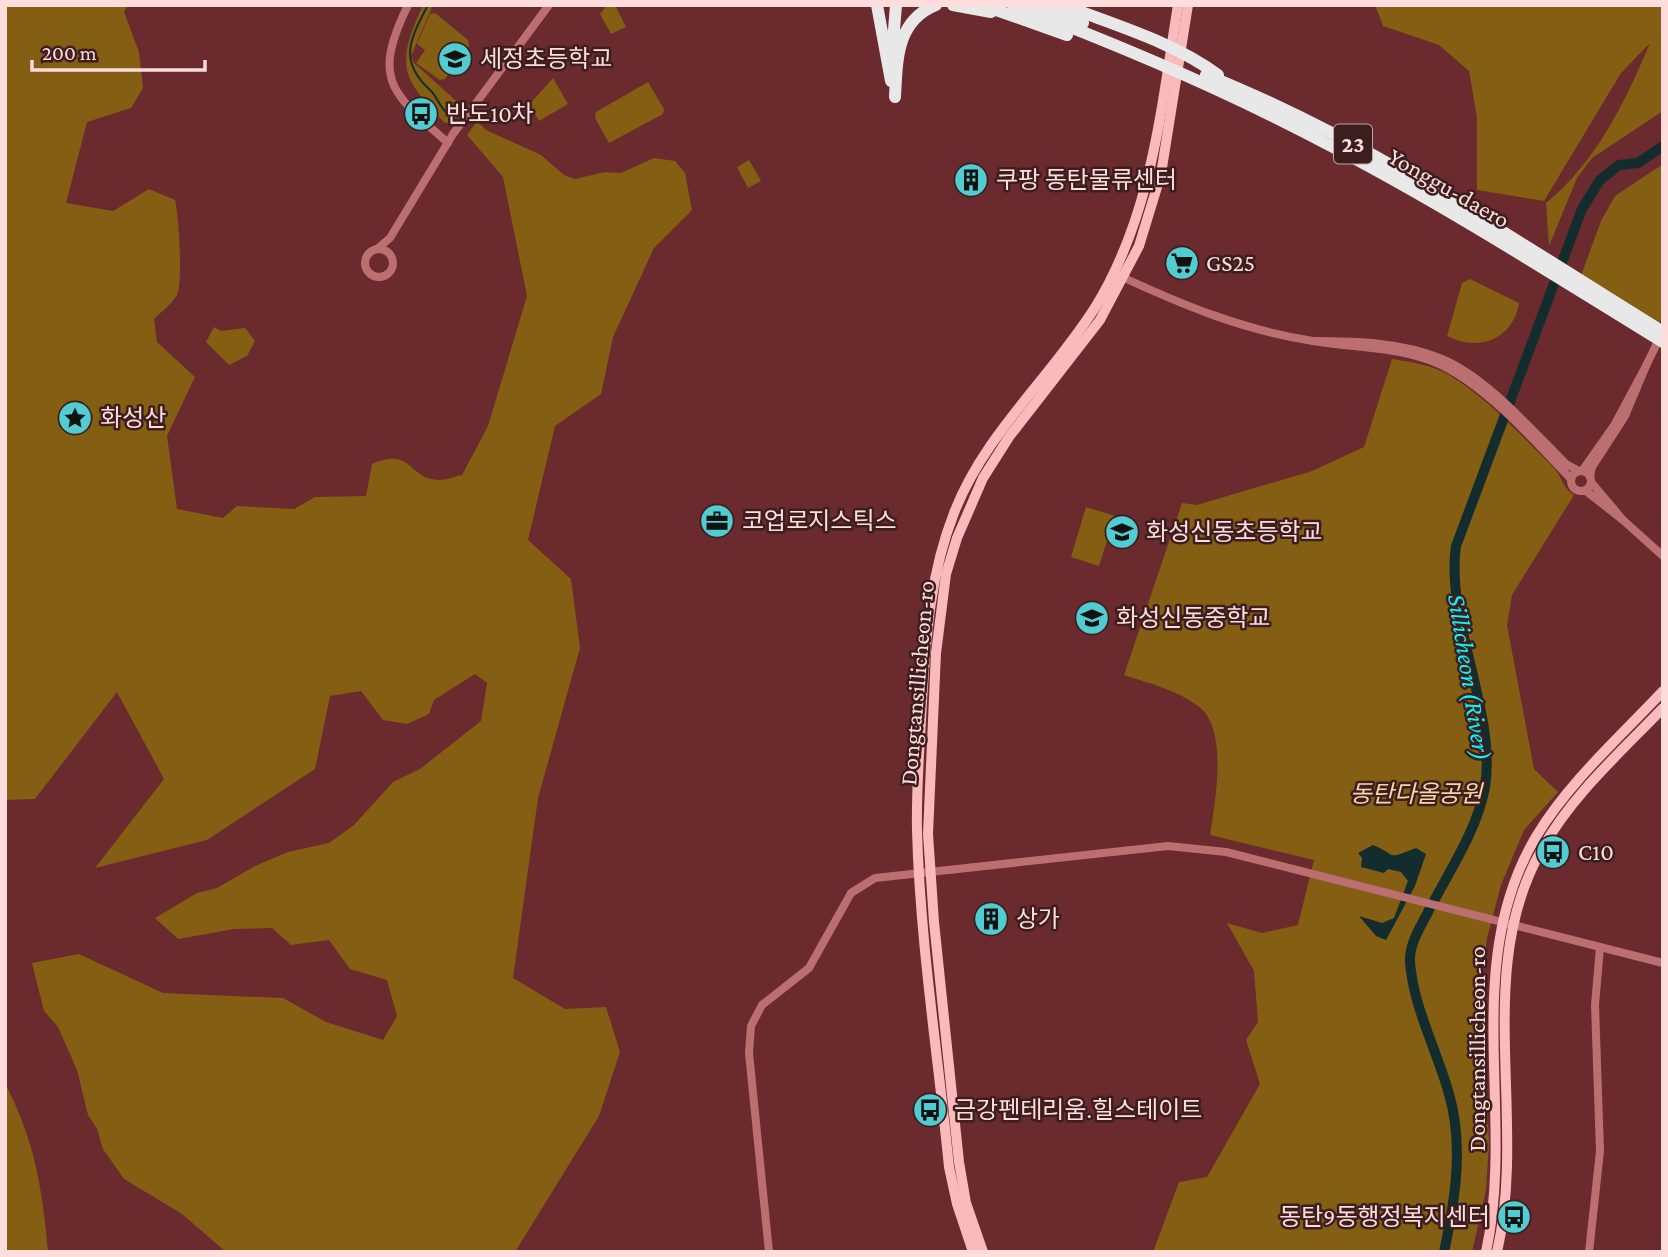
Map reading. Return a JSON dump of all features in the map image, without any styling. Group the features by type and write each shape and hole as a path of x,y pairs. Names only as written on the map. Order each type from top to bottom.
{"highway":[{"path":"877,5 895,97"},
{"path":"886,5 885,37 895,97"},
{"path":"895,97 892,53 896,5"},
{"path":"895,97 897,56 907,27 918,14 936,5"},
{"path":"953,5 1013,10"},
{"path":"982,5 1013,10 1154,55"},
{"name":"Yonggu-daero","path":"1037,5 1229,89 1496,234 1663,331"},
{"path":"1063,5 1154,55 1199,75"},
{"name":"Yonggu-daero","path":"1496,234 1663,342"}],"main road":[{"name":"Dongtansillicheon-ro","path":"1119,275 1151,169 1178,5"},
{"name":"Dongtansillicheon-ro","path":"972,1252 949,1167 917,798 931,591 943,542 961,496 990,445 1119,275 1157,192 1188,5"},
{"name":"Dongtansillicheon-ro","path":"1486,1252 1497,1160 1493,980 1501,921 1521,866 1544,824 1577,782 1663,691"},
{"name":"Dongtansillicheon-ro","path":"1497,1252 1509,1163 1505,985 1512,925 1528,876 1560,820 1663,708"},
{"name":"Dongtansillicheon-ro","path":"924,871 959,1162 966,1203 983,1252"}],"street":[{"path":"408,5 391,49 391,79 410,111 448,143"},
{"path":"390,238 393,261 391,270 384,276 371,274 366,267 366,258 390,238 448,143 549,5"},
{"path":"377,249 386,251 393,261"},
{"path":"1119,275 1200,313 1263,331 1426,359 1461,376 1487,394 1553,456 1571,479 1573,487 1586,491 1663,556"},
{"path":"1582,491 1585,475 1633,399 1663,331"},
{"path":"1553,456 1585,475 1623,520"},
{"path":"1571,479 1585,475"},
{"path":"769,1252 749,1053 751,1026 762,1005 803,974 814,961 851,893 875,878 1168,846 1226,852 1663,962"},
{"path":"1589,1252 1600,1150 1595,1005 1600,947"}],"green space":[{"path":"5,5 128,5 124,12 139,52 143,88 131,108 87,122 66,203 113,211 149,189 175,200 180,249 179,288 172,302 154,319 157,342 195,377 167,436 177,509 223,518 237,506 294,509 315,497 366,496 372,464 386,460 403,461 429,479 443,480 462,475 488,426 527,296 503,177 467,135 477,121 486,130 541,155 564,175 575,179 605,172 621,173 654,158 675,161 685,173 692,210 654,248 613,337 601,394 555,426 528,540 571,579 580,648 538,798 513,978 565,1009 606,1007 620,1052 599,1116 515,1252 226,1252 182,1214 124,1179 103,1149 97,1129 88,1115 77,1070 58,1027 44,1011 32,963 79,954 163,993 283,998 326,1022 383,1040 397,1016 387,980 350,969 329,940 291,945 272,928 234,929 178,939 155,918 197,893 217,888 255,866 288,852 329,843 354,825 393,782 420,769 481,721 487,683 475,674 434,700 429,714 407,724 383,720 361,691 330,696 315,769 207,840 95,868 164,779 117,692 35,799 5,800"},
{"path":"423,5 433,5 411,56 414,63 463,107 453,122 445,123 430,107 411,81 407,69 409,42"},
{"path":"607,5 615,5 626,27 611,34 600,14"},
{"path":"1375,5 1663,5 1663,111 1592,158 1577,178 1549,246 1546,203 1580,169 1608,129 1650,43 1621,73 1544,201 1477,190 1477,118 1469,71 1439,45 1383,26"},
{"path":"435,13 468,40 469,46 445,79 440,80 416,63 425,50 417,44 430,14"},
{"path":"553,78 568,104 539,121 529,105"},
{"path":"648,82 664,109 663,114 609,143 595,118 596,112"},
{"path":"749,160 761,181 748,188 737,167"},
{"path":"1663,164 1663,316 1658,326 1579,281 1601,221 1615,196"},
{"path":"1470,279 1519,303 1510,326 1502,334 1482,342 1470,343 1447,336 1462,283"},
{"path":"214,327 221,331 245,328 255,341 247,356 229,365 206,342"},
{"name":"동탄다올공원","path":"1392,359 1436,369 1463,384 1552,466 1574,495 1512,595 1507,625 1534,769 1558,792 1524,830 1501,885 1487,938 1482,980 1489,1143 1486,1190 1472,1252 1153,1252 1179,1182 1207,1177 1260,1084 1246,1040 1258,1022 1254,971 1227,923 1262,933 1298,925 1314,860 1210,835 1218,766 1214,731 1208,717 1198,706 1181,696 1124,675 1182,503 1197,505 1312,471 1364,447"},
{"path":"1086,507 1115,516 1099,566 1071,557"},
{"path":"5,1083 24,1125 36,1165 48,1252 5,1252"}],"water":[{"path":"1373,845 1393,855 1416,848 1426,854 1415,886 1386,940 1376,936 1359,916 1382,923 1394,918 1408,881 1401,872 1388,869 1384,873 1361,867 1362,858 1358,853"}],"waterway":[{"path":"428,5 412,39 411,59 420,79 446,112"},
{"name":"Sillicheon (River)","path":"1444,1252 1456,1173 1454,1113 1420,1012 1410,962 1416,936 1469,836 1485,787 1487,759 1484,729 1458,604 1456,546 1582,209 1600,180 1619,165 1638,163 1663,146"}],"place":[{"name":"세정초등학교","path":"455,59"},
{"name":"반도10차","path":"421,114"},
{"name":"쿠팡 동탄물류센터","path":"971,180"},
{"name":"GS25","path":"1182,263"},
{"name":"화성산","path":"75,418"},
{"name":"코업로지스틱스","path":"717,521"},
{"name":"화성신동초등학교","path":"1122,532"},
{"name":"화성신동중학교","path":"1092,618"},
{"name":"C10","path":"1553,852"},
{"name":"상가","path":"991,919"},
{"name":"금강펜테리움.힐스테이트","path":"930,1110"},
{"name":"동탄9동행정복지센터","path":"1514,1217"}]}
